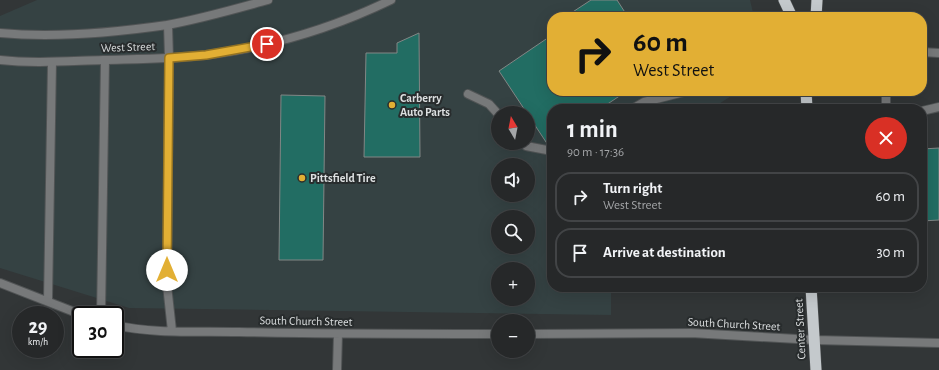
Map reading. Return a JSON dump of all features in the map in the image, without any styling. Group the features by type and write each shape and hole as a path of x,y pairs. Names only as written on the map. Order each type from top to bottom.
{"highway":[{"path":"784,0 790,12"},
{"path":"816,12 817,0"},
{"name":"Center Street","path":"811,292 816,370"}],"street":[{"name":"West Street","path":"0,33 40,35 96,34 168,24 203,17 268,0"},
{"name":"West Street","path":"0,60 52,62 169,58 206,55 267,44 302,35 340,22 391,0"},
{"path":"168,24 167,285 172,330"},
{"path":"927,52 939,52"},
{"path":"101,306 105,60"},
{"path":"48,301 52,62"},
{"path":"468,94 491,106"},
{"path":"641,104 668,96"},
{"path":"927,111 939,107"},
{"path":"535,148 547,150"},
{"path":"0,283 72,311"},
{"name":"South Church Street","path":"124,327 144,330 338,334 491,334"},
{"path":"337,370 338,334"},
{"name":"South Church Street","path":"535,334 692,334 815,340 939,343"}],"shaded area":[{"path":"37,0 750,0 753,12 547,12 547,96 731,96 719,104 547,104 547,292 611,292 611,315 129,308 0,268 0,16"}],"building":[{"path":"591,0 617,0 625,12 573,12"},
{"name":"Carberry Auto Parts","path":"419,33 420,157 364,157 366,53 397,53 397,43"},
{"path":"547,38 547,96 620,96 608,104 547,104 547,143 535,125 535,106 522,106 499,71"},
{"name":"Pittsfield Tire","path":"281,95 325,96 323,260 279,260"},
{"path":"939,148 939,220 927,221 927,149"}],"place":[{"name":"Carberry Auto Parts","path":"392,105"},
{"name":"Pittsfield Tire","path":"302,178"}],"route":[{"path":"167,270 169,58 206,55 267,44"}]}
